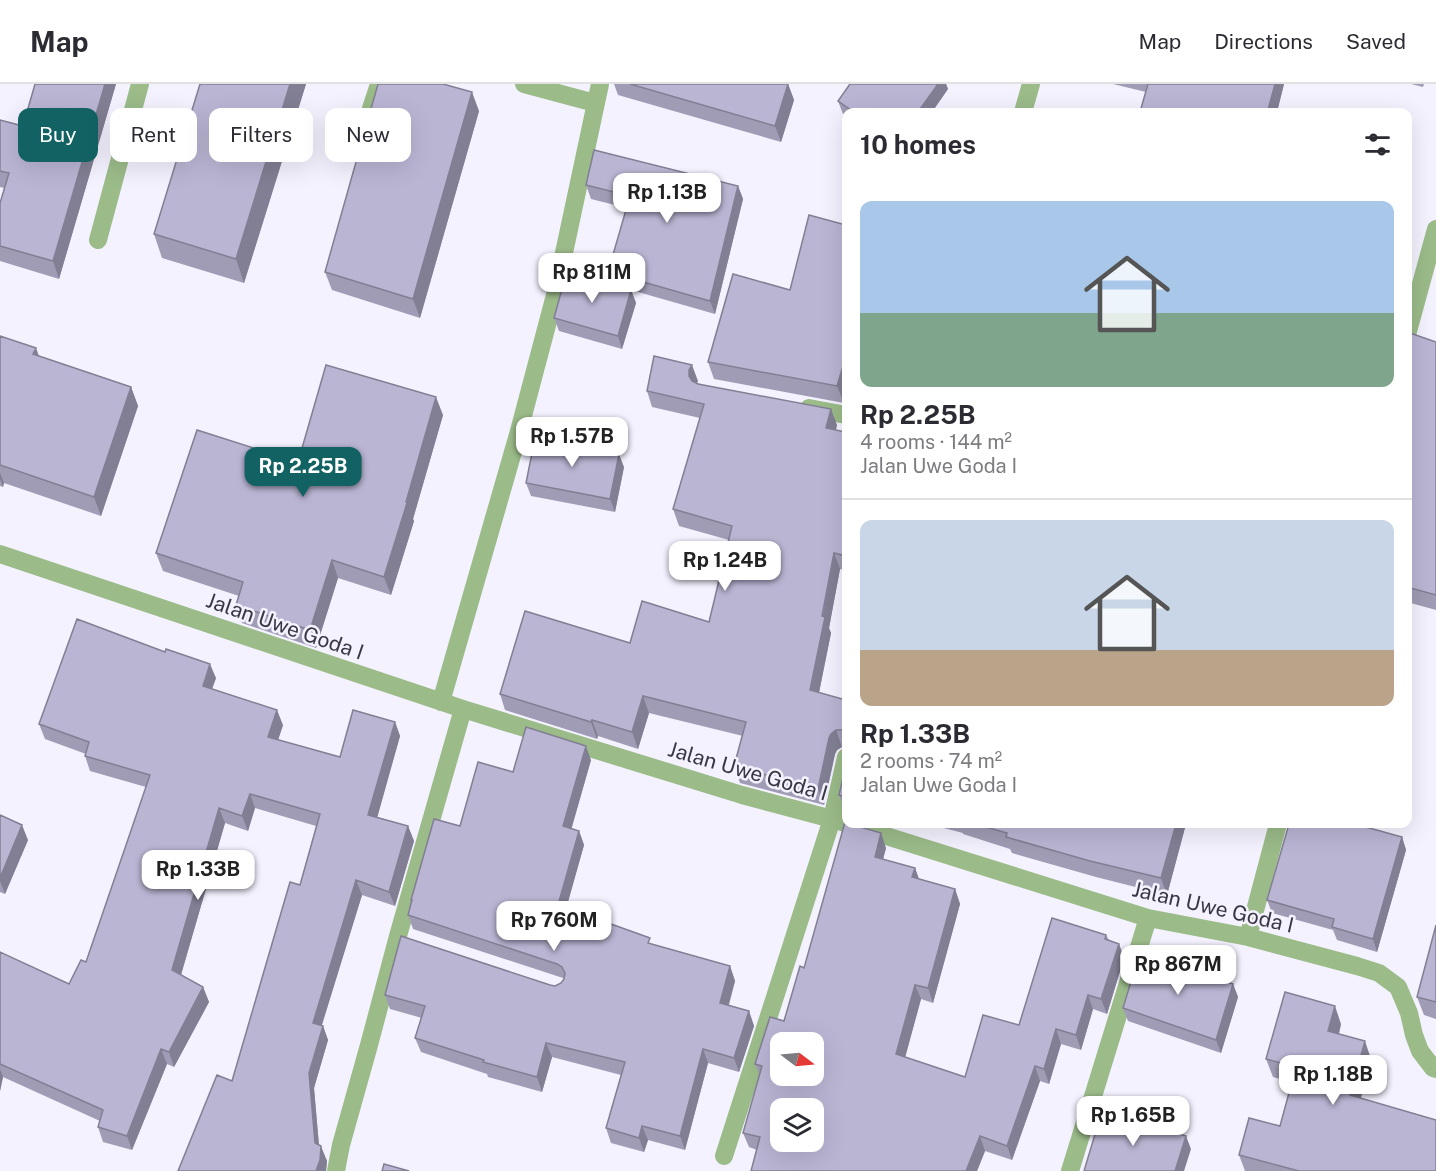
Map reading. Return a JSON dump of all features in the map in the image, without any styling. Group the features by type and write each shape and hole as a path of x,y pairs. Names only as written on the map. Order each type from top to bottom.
{"street":[{"path":"98,240 140,84"},
{"path":"371,108 379,84"},
{"path":"524,84 596,103"},
{"path":"441,702 516,442 555,295 600,84"},
{"path":"1024,108 1031,84"},
{"path":"1412,317 1436,229"},
{"path":"788,404 842,414"},
{"name":"Jalan Uwe Goda I","path":"0,554 441,702 731,791 842,822"},
{"path":"336,1171 398,936 463,709"},
{"path":"724,1156 832,819 842,775"},
{"name":"Jalan Uwe Goda I","path":"861,828 1148,918 1248,937 1379,973 1398,987 1409,1013 1420,1051 1436,1069"},
{"path":"1248,937 1277,828"},
{"path":"1070,1171 1148,918"},
{"path":"398,936 419,943"}],"building":[{"path":"35,84 105,84 98,108 28,108"},
{"path":"200,84 290,84 283,108 209,108 209,162 266,162 236,259 154,234 176,162 197,162 197,108 193,108"},
{"path":"378,84 443,84 472,92 413,299 325,272 356,162 411,162 411,108 371,108"},
{"path":"630,84 788,84 775,126"},
{"path":"850,84 938,84 921,108 848,108 838,101"},
{"path":"1148,84 1275,84 1269,108 1141,108"},
{"path":"0,120 18,125 18,162 82,162 53,261 0,246 0,203 9,173 0,171"},
{"path":"594,150 738,186 710,301 608,272 630,196 586,185"},
{"path":"809,215 842,224 842,369 837,386 708,362 733,274 790,290"},
{"path":"567,271 631,290 618,336 554,318"},
{"path":"1412,334 1436,342 1436,595 1412,588"},
{"path":"0,336 36,348 33,354 131,387 94,497 0,465"},
{"path":"654,356 692,365 689,376 698,384 831,409 826,428 842,431 842,555 834,553 822,616 825,617 810,690 842,699 842,730 836,730 829,738 818,789 734,766 746,722 643,696 632,732 500,694 525,611 630,643 642,601 709,622 732,526 673,509 704,404 647,391"},
{"path":"326,365 436,397 384,577 332,560 310,630 236,605 243,582 156,553 197,430 298,462"},
{"path":"535,438 619,454 610,499 526,483"},
{"path":"77,619 165,652 166,649 210,664 203,686 277,710 268,737 340,757 353,710 395,722 368,815 408,826 389,892 356,880 313,1023 323,1026 309,1073 315,1143 321,1146 316,1171 178,1171 217,1075 232,1081 290,882 300,885 320,814 250,794 242,816 219,808 172,970 203,987 169,1052 161,1049 127,1136 98,1127 103,1110 0,1064 0,952 69,984 81,960 86,962 150,775 85,756 89,742 39,724"},
{"path":"526,727 586,746 563,826 579,831 558,905 650,938 648,943 730,966 720,1003 749,1011 734,1058 703,1049 680,1136 642,1126 639,1138 606,1128 625,1062 546,1043 537,1077 483,1062 484,1060 415,1038 425,1006 385,995 401,936 550,985 555,986 564,979 565,973 557,964 408,915 434,819 460,826 478,762 513,772"},
{"path":"0,815 22,825 0,878"},
{"path":"843,828 864,828 881,833 875,857 915,868 912,877 955,889 928,988 915,985 896,1054 965,1077 983,1015 1019,1025 1052,918 1106,935 1105,939 1119,944 1101,999 1088,995 1076,1035 1056,1029 1044,1069 1035,1066 1007,1146 980,1136 966,1171 751,1171 760,1137 743,1133 762,1066 755,1064 770,1017 784,1021 800,966 804,968"},
{"path":"989,828 1175,828 1161,878 1006,837 1007,833"},
{"path":"1288,828 1369,828 1402,837 1373,939 1332,927 1334,919 1267,900"},
{"path":"1436,925 1436,1002 1417,997"},
{"path":"1140,952 1233,984 1216,1040 1123,1008"},
{"path":"1285,992 1335,1006 1328,1031 1365,1041 1350,1095 1436,1120 1436,1171 1299,1171 1239,1155 1249,1118 1280,1126 1296,1067 1266,1059"},
{"path":"1102,1111 1186,1136 1175,1171 1084,1171"},
{"path":"384,1164 409,1171 382,1171"}]}
